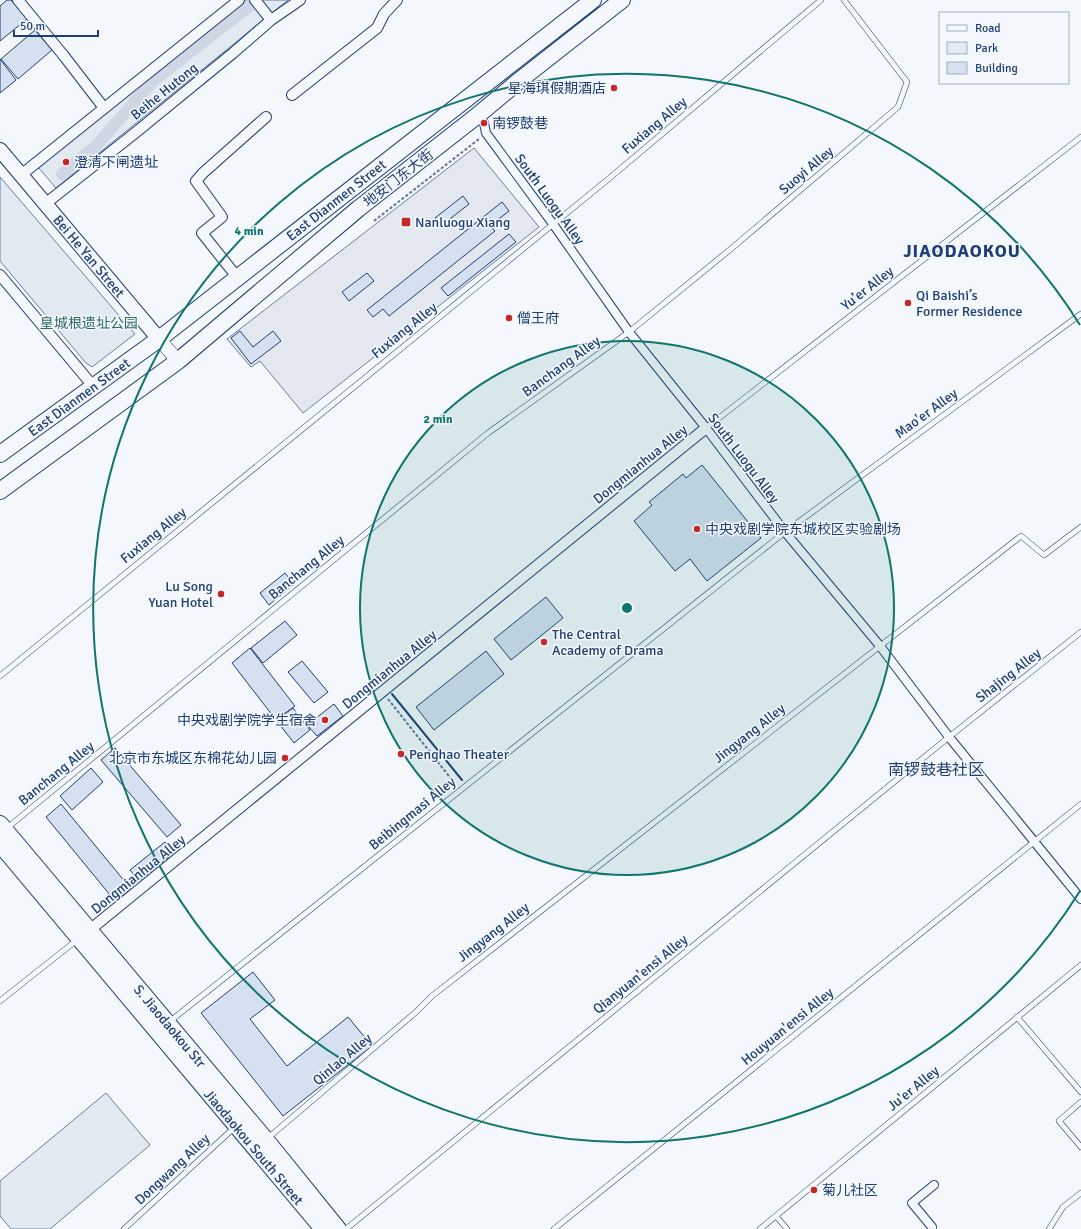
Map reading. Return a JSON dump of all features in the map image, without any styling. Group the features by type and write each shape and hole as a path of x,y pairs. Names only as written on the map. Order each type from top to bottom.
{"main road":[{"name":"East Dianmen Street","path":"0,454 159,339 593,0"},
{"name":"地安门东大街","path":"178,361 358,209 622,0"},
{"name":"Bei He Yan Street","path":"0,150 159,339"},
{"name":"East Dianmen Street","path":"0,491 178,361"},
{"name":"Jiaodaokou South Street","path":"2,833 85,935 236,1126 323,1229"},
{"name":"S. Jiaodaokou Str","path":"85,935 168,1023 338,1229"}],"street":[{"path":"18,0 104,108"},
{"path":"21,175 239,0"},
{"path":"255,0 271,20"},
{"name":"Beihe Hutong","path":"45,204 172,103 271,20 300,0"},
{"path":"292,95 377,28 384,14 397,0"},
{"name":"South Luogu Alley","path":"478,115 484,123 486,133 554,224 629,332 706,428 785,532 880,646 949,737 1081,899"},
{"path":"237,277 202,234 222,217 196,180 266,116"},
{"path":"0,275 93,386"},
{"name":"Bei He Yan Street","path":"159,339 178,361"},
{"name":"Dongmianhua Alley","path":"85,935 706,428"},
{"path":"932,1227 912,1203 934,1185"}],"lane":[{"name":"Fuxiang Alley","path":"0,676 554,224 821,0"},
{"name":"Suoyi Alley","path":"629,332 732,248 898,107 907,82 844,0"},
{"name":"Yu’er Alley","path":"706,428 1081,138"},
{"name":"Mao'er Alley","path":"785,532 1081,314"},
{"name":"Banchang Alley","path":"2,833 488,433 629,332"},
{"name":"Jingyang Alley","path":"432,996 1021,536 1044,555 1081,526"},
{"name":"Beibingmasi Alley","path":"168,1023 785,532"},
{"name":"Shajing Alley","path":"949,737 1081,632"},
{"name":"Qianyuan'ensi Alley","path":"346,1229 949,737"},
{"name":"Houyuan'ensi Alley","path":"554,1229 1081,804"},
{"path":"0,1001 85,935"},
{"name":"Ju'er Alley","path":"760,1229 1081,965"},
{"name":"Qinlao Alley","path":"266,1140 416,1012 432,996"},
{"path":"1017,1017 1081,1092"},
{"path":"1081,1102 1059,1121 1081,1147"},
{"name":"Dongwang Alley","path":"124,1229 236,1126"},
{"path":"1049,1229 1063,1207 1081,1194"},
{"path":"776,1216 787,1229"}],"path":[{"path":"374,221 486,133"},
{"path":"383,692 460,790"}],"green space":[{"path":"245,0 288,0 56,188 38,167"},
{"name":"皇城根遗址公园","path":"0,177 135,334 92,367 86,363 0,261"},
{"path":"106,1093 150,1145 50,1229 11,1229 0,1216 0,1181"}],"shaded area":[{"path":"474,148 539,227 303,413 260,361 251,367 227,339"}],"building":[{"path":"7,0 11,0 27,19 0,41 0,6"},
{"path":"35,30 52,50 18,79 1,59"},
{"path":"0,59 16,80 0,93"},
{"path":"463,196 469,204 441,226 435,218"},
{"path":"502,202 509,211 490,226 495,231 389,316 383,309 373,317 367,310"},
{"path":"509,234 516,242 448,296 441,288"},
{"path":"367,273 374,281 349,301 342,292"},
{"path":"240,331 253,347 273,331 281,341 251,364 231,338"},
{"name":"中央戏剧学院东城校区实验剧场","path":"702,465 761,538 707,581 690,559 675,571 634,521 652,505 649,502 683,474 686,478"},
{"path":"285,573 294,584 269,605 260,593"},
{"path":"546,597 563,618 511,660 494,639"},
{"path":"285,621 297,635 263,663 251,648"},
{"path":"250,648 295,706 276,720 232,663"},
{"path":"486,651 504,674 434,730 416,707"},
{"path":"302,661 328,692 314,703 288,672"},
{"name":"中央戏剧学院学生宿舍","path":"334,704 343,716 317,736 307,725"},
{"path":"293,708 310,730 294,743 276,720"},
{"path":"115,748 181,825 167,837 101,760"},
{"path":"91,768 103,782 72,810 60,796"},
{"path":"61,804 131,889 115,901 46,817"},
{"path":"165,842 174,853 139,881 130,870"},
{"path":"253,972 275,1000 250,1019 287,1066 348,1017 372,1046 283,1116 201,1013"}],"waterway":[{"path":"62,174 96,146 153,81 257,0"}],"wall":[{"path":"392,694 462,780"}],"place":[{"name":"星海琪假期酒店","path":"614,88"},
{"name":"南锣鼓巷","path":"484,123"},
{"name":"澄清下闸遗址","path":"66,162"},
{"name":"Nanluogu Xiang","path":"406,222"},
{"name":"Qi Baishi’s Former Residence","path":"908,303"},
{"name":"僧王府","path":"509,318"},
{"name":"中央戏剧学院东城校区实验剧场","path":"697,529"},
{"name":"Lu Song Yuan Hotel","path":"221,594"},
{"name":"The Central Academy of Drama","path":"544,642"},
{"name":"中央戏剧学院学生宿舍","path":"325,720"},
{"name":"Penghao Theater","path":"401,754"},
{"name":"北京市东城区东棉花幼儿园","path":"285,758"},
{"name":"菊儿社区","path":"814,1190"}],"district":[{"name":"JIAODAOKOU","path":"962,251"},
{"name":"南锣鼓巷社区","path":"936,769"}]}
